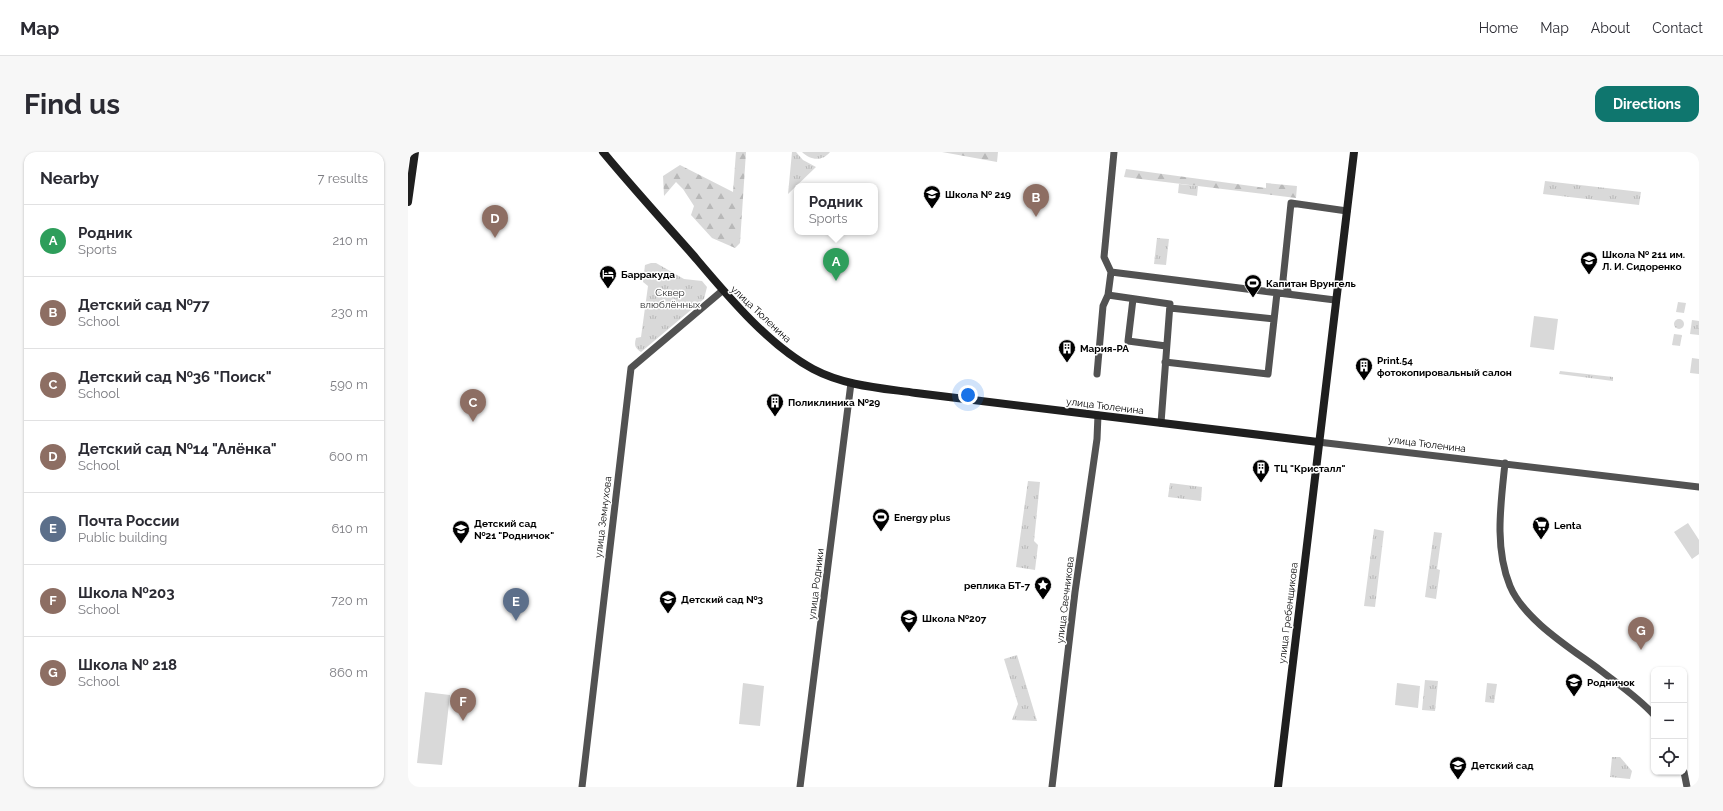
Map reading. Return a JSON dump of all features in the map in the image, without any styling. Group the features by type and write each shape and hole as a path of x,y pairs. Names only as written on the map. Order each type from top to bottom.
{"street":[{"path":"408,202 415,152"},
{"name":"улица Тюленина","path":"603,152 722,290 779,346 812,369 851,384 1318,442 1505,462 1699,487"},
{"path":"1097,374 1103,306 1108,295 1111,272 1104,257 1114,152"},
{"name":"улица Гребенщикова","path":"1278,787 1318,442 1354,152"},
{"path":"1288,291 1283,280 1291,203 1347,211"},
{"path":"1111,272 1335,300"},
{"name":"улица Земнухова","path":"582,787 631,368 722,290"},
{"path":"1165,362 1268,374 1277,293"},
{"path":"1108,295 1170,304 1161,423"},
{"path":"1133,299 1128,341 1166,346"},
{"path":"1170,308 1274,318"},
{"name":"улица Родники","path":"800,787 851,384"},
{"name":"улица Свечникова","path":"1052,787 1075,592 1097,439 1098,415"},
{"path":"1505,462 1500,547 1510,587 1521,603 1534,617 1651,712"},
{"path":"1685,775 1687,787"}],"green space":[{"path":"736,152 746,152 740,243 735,248 712,238 691,215 694,206 683,189 676,182 664,196 663,176 680,165 733,192"},
{"path":"792,152 796,152 803,160 816,167 799,183 794,183 794,188 788,194"},
{"path":"802,152 830,152 820,159 816,159 805,155"},
{"path":"942,152 998,152 997,162"},
{"path":"1126,169 1266,188 1266,183 1297,186 1296,198 1124,177"},
{"path":"1545,181 1641,192 1639,205 1543,194"},
{"path":"1179,184 1198,186 1197,196 1178,193"},
{"path":"1157,238 1169,239 1166,265 1154,264"},
{"name":"Сквер влюблённых","path":"656,263 684,279 702,281 707,287 704,299 641,352 636,348 635,343 636,338 641,337 648,286 643,282 645,265"},
{"path":"1678,302 1686,303 1684,313 1676,312"},
{"path":"1534,316 1558,319 1554,350 1530,347"},
{"path":"1677,319 1681,319 1683,320 1683,328 1677,329 1674,326 1674,322"},
{"path":"1692,320 1699,321 1699,335 1690,334"},
{"path":"1674,334 1682,335 1680,346 1672,345"},
{"path":"1692,358 1699,359 1699,374 1690,373"},
{"path":"1560,371 1613,377 1613,381 1559,374"},
{"path":"1028,481 1040,482 1034,541 1038,545 1035,570 1016,567"},
{"path":"1170,483 1202,487 1201,501 1168,497"},
{"path":"1688,523 1699,540 1699,554 1692,559 1674,532"},
{"path":"1374,529 1384,531 1375,607 1364,606"},
{"path":"1434,532 1442,533 1437,569 1440,570 1436,599 1425,597"},
{"path":"1017,655 1037,721 1012,720 1018,704 1004,659"},
{"path":"1425,680 1438,681 1435,711 1422,710"},
{"path":"743,683 764,686 760,726 739,724"},
{"path":"1397,683 1420,686 1418,708 1395,705"},
{"path":"1487,683 1497,684 1494,703 1485,702"},
{"path":"425,692 450,695 442,765 417,763"},
{"path":"1612,757 1620,757 1632,771 1630,779 1610,777"}],"place":[{"name":"Школа № 219","path":"932,209"},
{"name":"Детский сад №77","path":"1036,217"},
{"name":"Детский сад №14 \"Алёнка\"","path":"495,238"},
{"name":"Школа № 211 им. Л. И. Сидоренко","path":"1589,275"},
{"name":"Родник","path":"836,281"},
{"name":"Барракуда","path":"608,289"},
{"name":"Капитан Врунгель","path":"1253,298"},
{"name":"Мария-РА","path":"1067,363"},
{"name":"Print.54 фотокопировальный салон","path":"1364,381"},
{"name":"Поликлиника №29","path":"775,417"},
{"name":"Детский сад №36 \"Поиск\"","path":"473,422"},
{"name":"ТЦ \"Кристалл\"","path":"1261,483"},
{"name":"Energy plus","path":"881,532"},
{"name":"Lenta","path":"1541,540"},
{"name":"Детский сад №21 \"Родничок\"","path":"461,544"},
{"name":"реплика БТ-7","path":"1043,600"},
{"name":"Детский сад №3","path":"668,614"},
{"name":"Почта России","path":"516,621"},
{"name":"Школа №207","path":"909,633"},
{"name":"Школа № 218","path":"1641,650"},
{"name":"Родничок","path":"1574,697"},
{"name":"Школа №203","path":"463,721"},
{"name":"Детский сад","path":"1458,780"}]}
